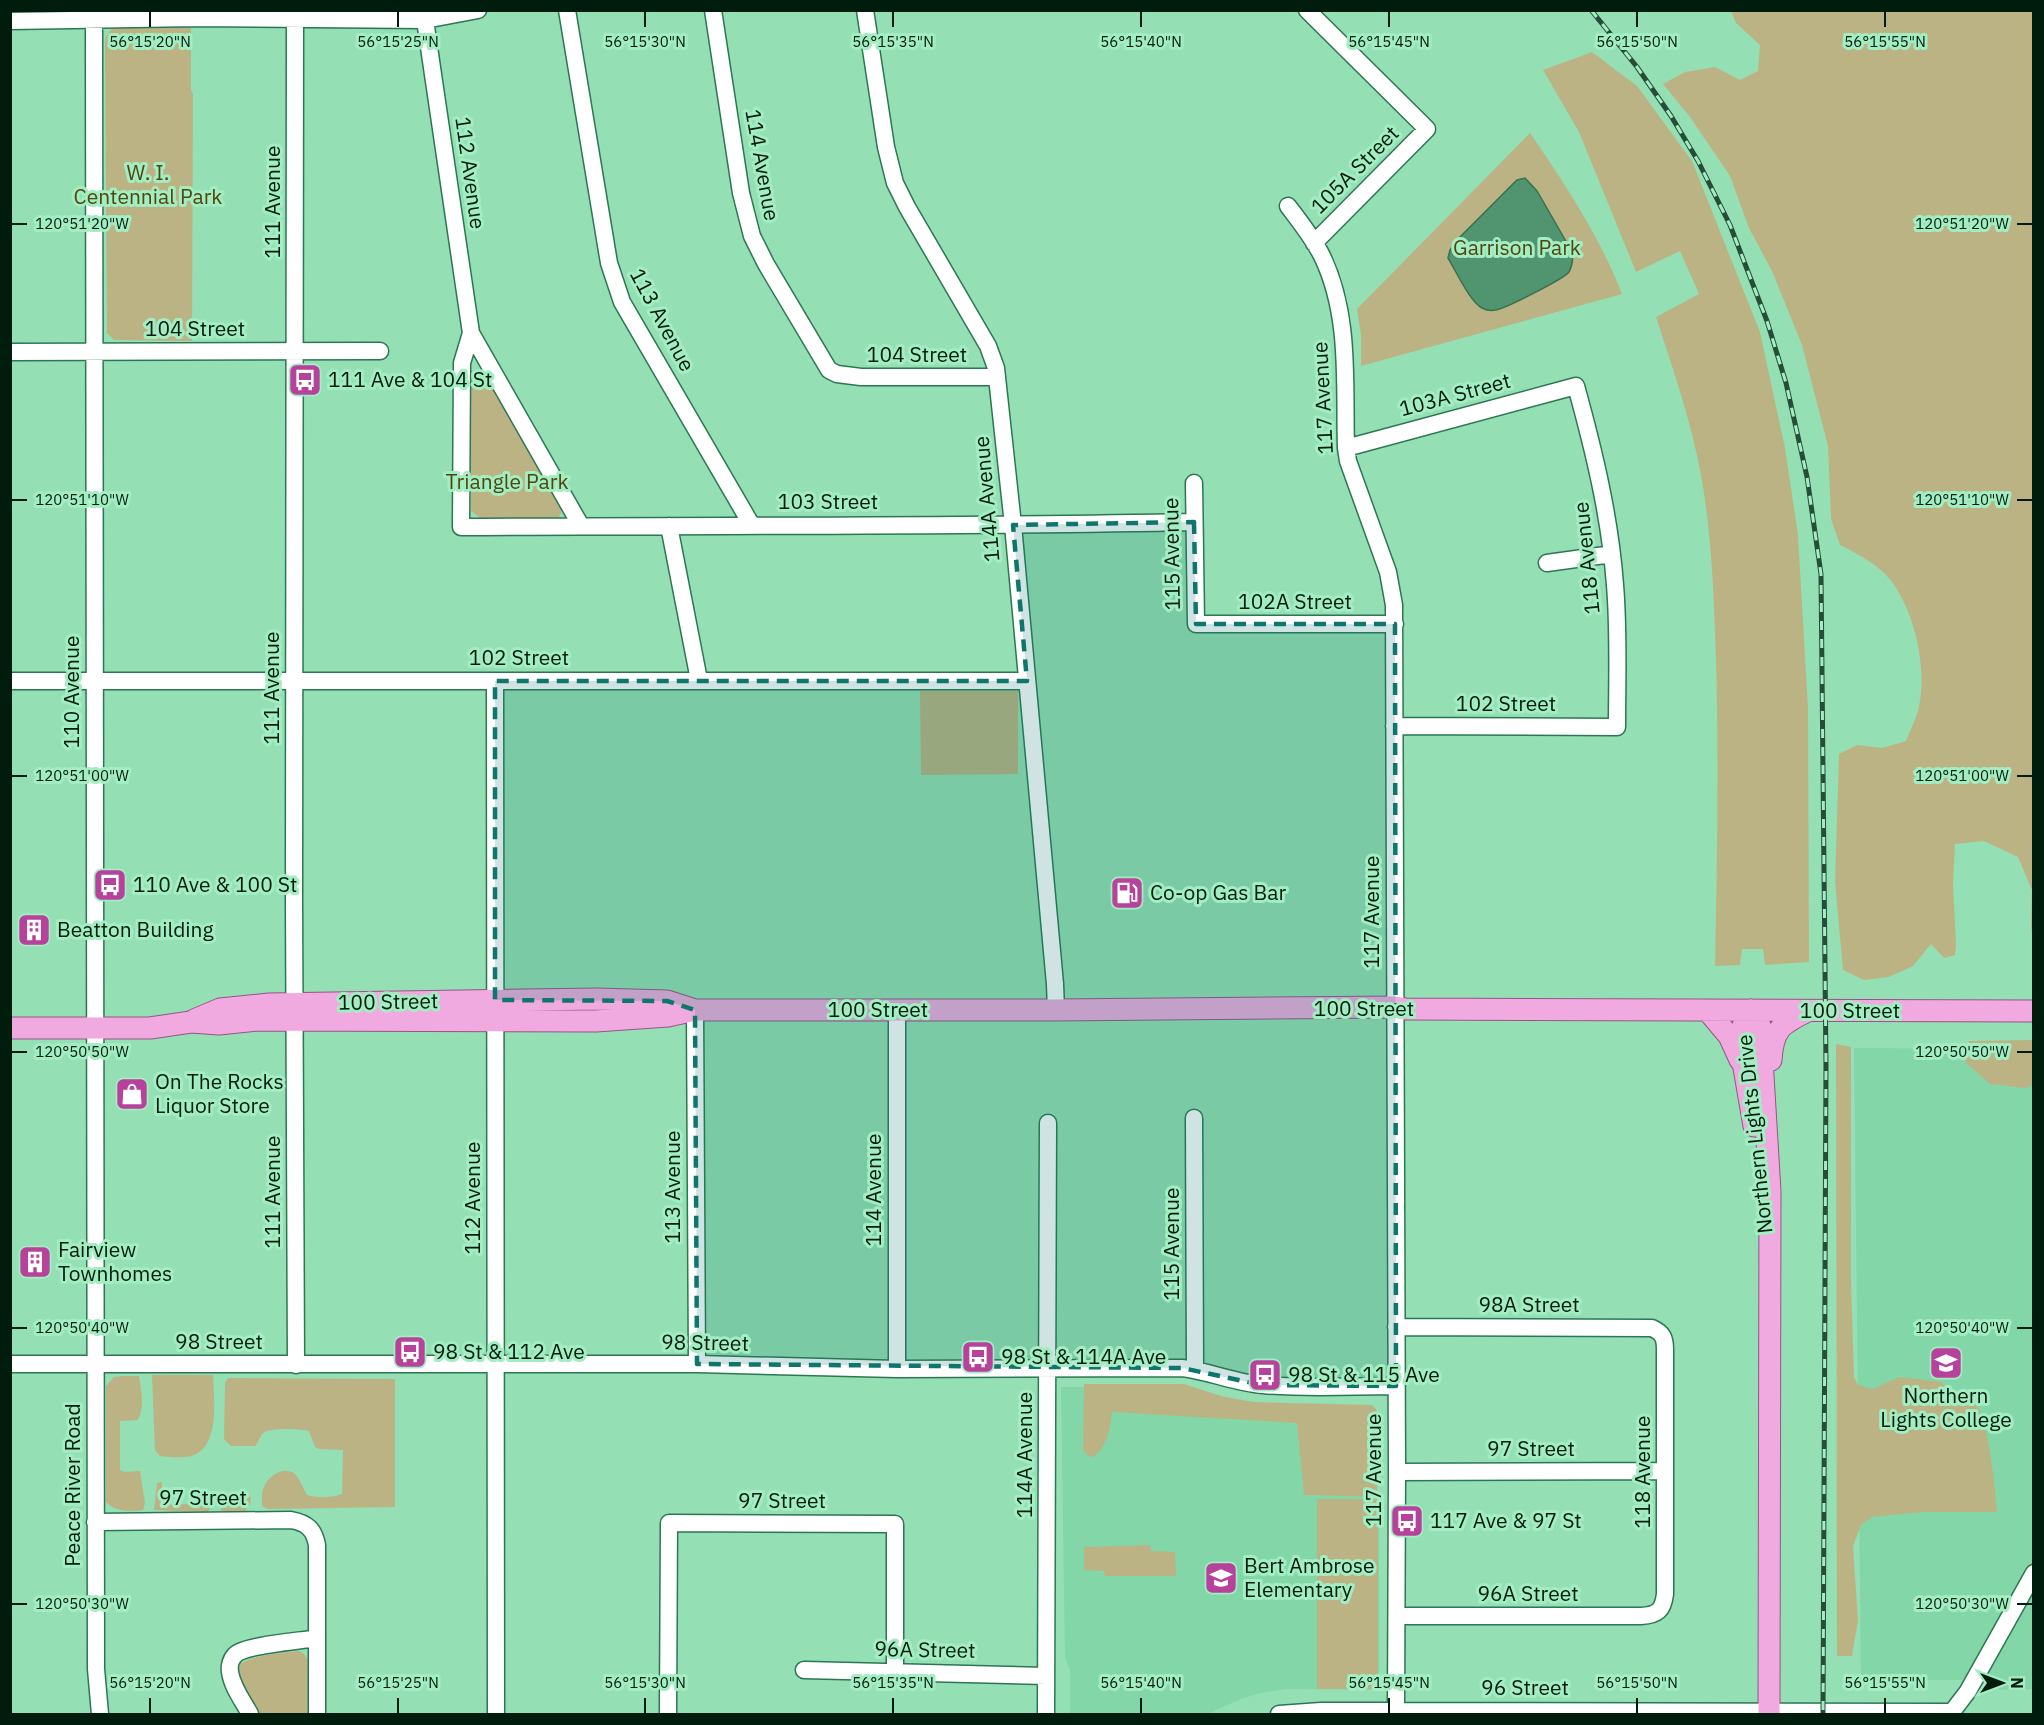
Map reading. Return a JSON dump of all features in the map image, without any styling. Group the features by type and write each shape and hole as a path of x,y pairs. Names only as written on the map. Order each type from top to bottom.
{"main road":[{"name":"100 Street","path":"10,1028 150,1028 191,1022 219,1024 258,1020 295,1012 495,1010 597,1021 668,1016 695,1010 1395,1007 1407,1009 1708,1011 2034,1011"},
{"name":"Northern Lights Drive","path":"1751,1010 1743,1026 1744,1068 1757,1149 1769,1266"},
{"name":"Northern Lights Drive","path":"1751,1010 1760,1026 1770,1191 1769,1713"},
{"path":"1708,1011 1729,1036 1744,1068"},
{"path":"1767,1139 1772,1043 1776,1033 1787,1021 1809,1011"}],"street":[{"path":"10,21 295,14 425,20 478,10"},
{"name":"113 Avenue","path":"567,10 604,237 614,283 622,302 751,524"},
{"name":"114 Avenue","path":"713,10 741,193 752,236 822,359 829,370 837,374"},
{"name":"114A Avenue","path":"865,10 886,147 895,183 988,346 997,377 1056,1010"},
{"name":"105A Street","path":"1307,10 1427,129 1314,243"},
{"name":"111 Avenue","path":"295,14 296,1365"},
{"name":"110 Avenue","path":"94,20 95,1364"},
{"name":"112 Avenue","path":"425,20 471,333 581,526"},
{"name":"117 Avenue","path":"1288,206 1314,243 1332,283 1343,332 1346,448 1353,477 1388,572 1395,624 1396,1711"},
{"name":"112 Avenue","path":"461,526 462,363 471,333"},
{"name":"104 Street","path":"10,352 380,351"},
{"name":"104 Street","path":"837,374 861,377 997,377"},
{"name":"103A Street","path":"1346,448 1576,386"},
{"name":"118 Avenue","path":"1576,386 1601,487 1612,554 1616,594 1617,727"},
{"name":"115 Avenue","path":"1194,483 1196,624"},
{"name":"103 Street","path":"461,526 1012,525 1194,522"},
{"path":"669,526 699,680"},
{"path":"1548,563 1612,554"},
{"name":"102A Street","path":"1196,624 1395,624"},
{"name":"102 Street","path":"10,681 1027,681"},
{"name":"112 Avenue","path":"495,681 496,1714"},
{"name":"102 Street","path":"1394,726 1617,727"},
{"name":"113 Avenue","path":"695,1010 697,1364"},
{"name":"114 Avenue","path":"897,1010 897,1369"},
{"name":"115 Avenue","path":"1194,1118 1195,1370"},
{"name":"114A Avenue","path":"1046,1714 1048,1123"},
{"name":"98A Street","path":"1396,1327 1642,1327 1660,1331"},
{"name":"118 Avenue","path":"1659,1612 1664,1604 1665,1594 1665,1339 1660,1331"},
{"name":"98 Street","path":"10,1364 697,1364 897,1369 1195,1370 1216,1377 1262,1385 1396,1386"},
{"name":"Peace River Road","path":"95,1364 96,1669 99,1714"},
{"name":"97 Street","path":"1397,1472 1665,1471"},
{"name":"97 Street","path":"95,1522 291,1520 309,1526 315,1535 317,1545 317,1638"},
{"name":"97 Street","path":"668,1714 669,1523 895,1524 895,1672"},
{"name":"96 Street","path":"1279,1714 1321,1711 1952,1712 1968,1691 2034,1573"},
{"name":"96A Street","path":"1397,1616 1650,1616 1659,1612"},
{"path":"250,1714 234,1685 230,1672 230,1664 235,1655 247,1648 317,1638 317,1714"},
{"name":"96A Street","path":"804,1670 1046,1676"}],"highlighted area":[{"path":"1194,522 1196,624 1395,624 1396,1386 1262,1385 1182,1368 697,1364 695,1010 667,1001 495,1000 495,681 1027,681 1013,525"}],"shaded area":[{"path":"1525,178 1537,191 1571,250 1573,258 1571,266 1565,275 1522,299 1495,310 1485,309 1477,305 1464,286 1448,258 1450,250 1457,240 1517,180"},
{"name":"Northern Lights College","path":"1854,1048 2033,1049 2033,1689 1999,1690 1998,1678 1861,1680"},
{"name":"Bert Ambrose Elementary","path":"1061,1387 1084,1387 1084,1410 1298,1423 1305,1495 1379,1497 1379,1690 1285,1689 1241,1699 1207,1714 1070,1714 1070,1670 1065,1658"}],"green space":[{"path":"1731,11 2033,11 2033,949 2032,890 2018,857 1984,841 1955,844 1953,884 1955,955 1944,958 1931,944 1913,966 1889,977 1864,980 1843,970 1835,882 1839,754 1857,745 1882,748 1906,741 1918,711 1921,696 1922,679 1918,644 1908,611 1892,582 1875,565 1840,545 1831,519 1828,446 1802,345 1772,271 1749,228 1730,176 1690,117 1663,84 1685,72 1715,67 1740,80 1758,71 1760,45 1736,23"},
{"name":"W. I. Centennial Park","path":"122,27 191,27 192,341 114,340 107,333 105,43 110,31"},
{"path":"1592,52 1637,86 1692,161 1760,332 1785,448 1798,535 1808,708 1809,962 1765,965 1763,949 1742,949 1740,965 1715,966 1717,737 1710,544 1705,498 1692,435 1656,317 1699,294 1680,251 1636,272 1579,132 1543,70"},
{"name":"Garrison Park","path":"1530,133 1569,191 1592,231 1622,294 1361,366 1361,335 1357,309"},
{"name":"Triangle Park","path":"478,377 487,379 561,503 561,514 558,518 480,518 471,511 471,380"},
{"path":"920,691 1018,691 1018,774 921,775"},
{"path":"2033,1040 2033,1085 2025,1088 1990,1084 1965,1062 1969,1041"},
{"path":"1836,1044 1851,1047 1851,1280 1854,1377 1858,1385 1873,1389 1899,1377 1942,1382 1951,1396 1965,1398 1977,1406 1988,1440 1997,1512 1921,1512 1872,1517 1861,1525 1853,1546 1858,1620 1852,1656 1837,1656"},
{"path":"152,1375 213,1375 214,1420 212,1431 202,1450 194,1455 160,1456 155,1450"},
{"path":"139,1376 141,1392 142,1404 138,1420 120,1421 120,1470 140,1471 145,1503 143,1510 138,1511 118,1509 106,1502 106,1386 114,1377"},
{"path":"228,1378 395,1379 395,1507 268,1509 262,1506 262,1492 266,1483 281,1471 295,1474 307,1495 324,1497 342,1494 343,1450 319,1449 315,1447 309,1431 292,1429 267,1431 262,1434 255,1446 231,1446 224,1439 225,1383"},
{"path":"1084,1384 1184,1384 1221,1396 1253,1402 1372,1405 1378,1416 1377,1497 1304,1495 1297,1423 1112,1412 1109,1431 1102,1448 1093,1457 1088,1456 1083,1450"},
{"path":"162,1482 163,1505 206,1503 211,1500 210,1509 207,1512 154,1510 157,1483"},
{"path":"251,1497 250,1505 245,1511 221,1511 221,1501 226,1498"},
{"path":"1317,1499 1378,1499 1378,1689 1317,1689"},
{"path":"1150,1545 1151,1551 1175,1552 1176,1576 1105,1576 1104,1571 1084,1570 1084,1547"},
{"path":"300,1651 308,1661 308,1714 260,1714 238,1674 240,1665 245,1661 260,1657"}],"railway":[{"path":"1591,10 1637,67 1671,116 1698,161 1730,225 1767,321 1786,383 1807,477 1821,574 1826,1066 1823,1714"}],"place":[{"name":"111 Ave & 104 St","path":"305,380"},
{"name":"110 Ave & 100 St","path":"110,885"},
{"name":"Co-op Gas Bar","path":"1127,893"},
{"name":"Beatton Building","path":"34,930"},
{"name":"On The Rocks Liquor Store","path":"132,1094"},
{"name":"Fairview Townhomes","path":"35,1262"},
{"name":"98 St & 112 Ave","path":"410,1352"},
{"name":"98 St & 114A Ave","path":"978,1357"},
{"name":"Northern Lights College","path":"1946,1363"},
{"name":"98 St & 115 Ave","path":"1265,1375"},
{"name":"117 Ave & 97 St","path":"1407,1521"},
{"name":"Bert Ambrose Elementary","path":"1221,1578"}]}
